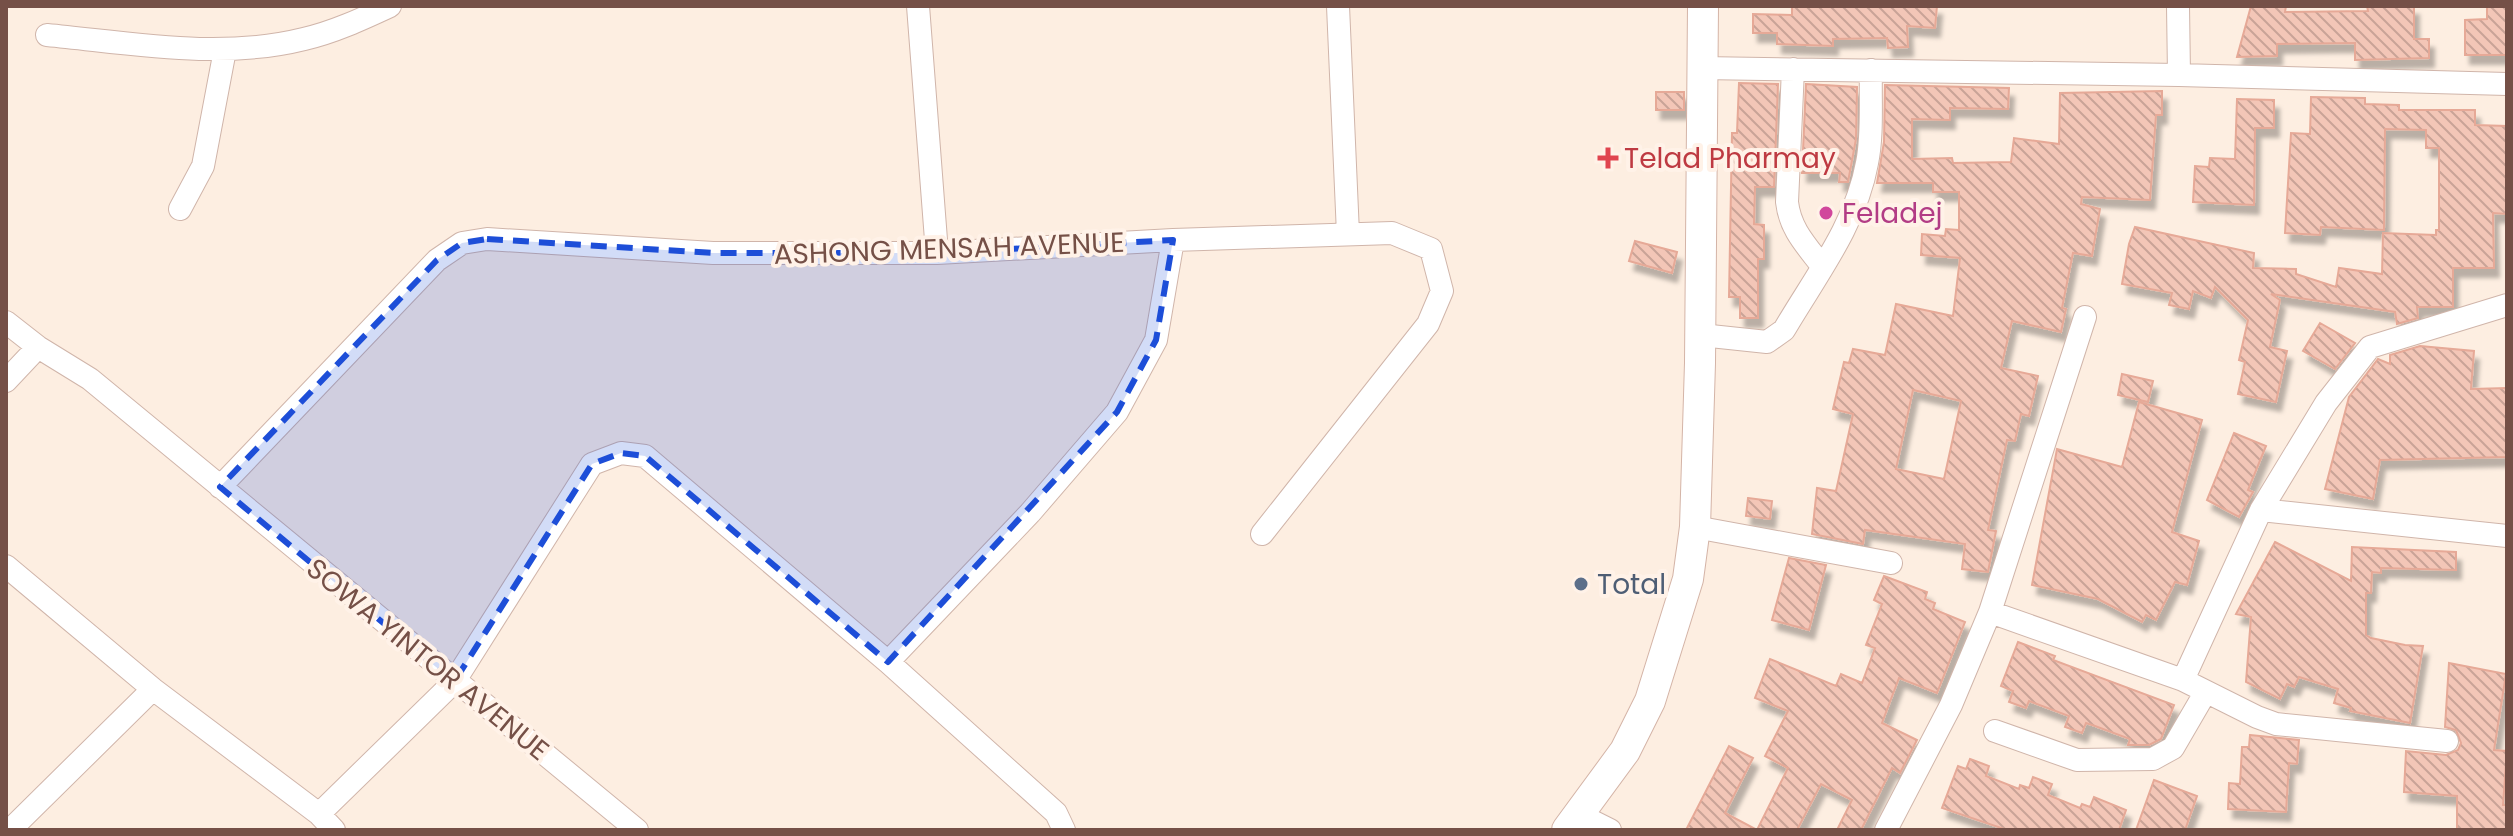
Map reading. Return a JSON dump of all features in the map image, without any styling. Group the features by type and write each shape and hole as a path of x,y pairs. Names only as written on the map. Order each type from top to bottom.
{"main road":[{"path":"1572,822 1625,751 1650,701 1688,579 1695,527 1701,335 1703,6"}],"street":[{"path":"47,35 225,50 303,40 390,6"},
{"path":"918,6 937,253"},
{"path":"1338,6 1348,234"},
{"path":"2178,6 2179,75"},
{"path":"180,209 203,166 225,50"},
{"path":"1701,68 2179,75 2507,84"},
{"path":"1793,69 1787,202 1789,218 1794,230 1822,266"},
{"path":"1701,335 1767,342 1784,330 1850,220 1863,182 1868,159 1871,70"},
{"name":"ASHONG MENSAH AVENUE","path":"220,487 437,260 462,243 487,239 713,253 937,253 1173,240 1392,233 1431,249 1442,291 1428,324 1262,534"},
{"path":"888,662 1030,513 1117,412 1156,340 1173,240"},
{"path":"2183,680 2261,510 2326,403 2370,347 2507,305"},
{"path":"1886,830 1951,705 1990,612 2085,317"},
{"name":"SOWA YINTOR AVENUE","path":"6,322 38,347 90,379 637,830"},
{"path":"6,381 38,347"},
{"path":"6,566 153,689 326,822 454,682 592,464 621,453 645,456 888,662 1056,813 1064,830"},
{"path":"2261,510 2507,536"},
{"path":"1695,527 1891,563"},
{"path":"1990,612 2183,680 2276,724 2447,741"},
{"path":"10,830 153,689"},
{"path":"1995,731 2077,760 2153,759 2173,748 2205,693"},
{"path":"1572,822 1610,830"}],"highlighted area":[{"path":"487,239 713,253 937,253 1173,240 1156,340 1117,412 888,662 645,456 621,453 592,464 454,682 220,487 437,260 462,243"}],"building":[{"path":"1792,6 1937,6 1935,28 1907,26 1908,47 1888,48 1887,38 1833,39 1833,46 1777,44 1777,33 1753,33 1753,14 1792,15"},
{"path":"2251,6 2286,6 2285,12 2368,11 2367,6 2414,6 2414,39 2429,39 2429,58 2355,60 2355,43 2277,44 2277,56 2237,57"},
{"path":"2487,6 2507,6 2507,55 2465,55 2465,20 2487,19"},
{"path":"1739,83 1778,84 1774,187 1755,187 1754,224 1764,225 1764,259 1758,259 1758,318 1740,318 1740,297 1729,297 1732,133 1737,133"},
{"path":"1806,84 1857,87 1856,139 1848,182 1839,182 1840,173 1802,173"},
{"path":"1885,85 2009,88 2008,109 1950,108 1950,120 1912,119 1912,159 1952,158 1953,163 2011,162 2014,138 2059,144 2060,93 2162,91 2162,115 2156,115 2150,200 2082,197 2081,204 2100,209 2092,256 2073,253 2062,308 2066,309 2061,332 2012,321 2001,368 2038,376 2029,416 2021,414 2015,441 2007,440 1988,530 1996,531 1988,572 1962,569 1965,544 1865,530 1863,544 1812,534 1817,488 1836,491 1853,414 1833,409 1844,362 1849,363 1853,349 1885,355 1896,304 1953,316 1960,258 1921,255 1922,234 1945,236 1946,229 1959,230 1959,192 1933,192 1933,183 1877,183 1884,142","holes":["1913,390 1961,401 1944,479 1896,469"]},
{"path":"1656,92 1684,92 1684,110 1656,110"},
{"path":"2311,97 2365,98 2365,104 2399,105 2399,110 2475,110 2475,125 2507,126 2507,214 2493,213 2494,268 2453,268 2453,307 2417,307 2418,318 2397,324 2395,312 2271,294 2280,300 2270,347 2287,351 2276,402 2238,394 2245,362 2239,360 2248,320 2215,287 2211,298 2193,291 2189,309 2169,305 2172,293 2122,284 2135,227 2254,253 2253,268 2296,269 2296,274 2336,287 2339,268 2382,274 2383,233 2436,235 2436,230 2439,230 2439,148 2426,148 2426,130 2385,129 2384,230 2321,227 2320,235 2285,233 2291,133 2310,134"},
{"path":"2237,99 2274,100 2274,128 2255,128 2254,205 2193,202 2195,166 2209,167 2210,158 2235,159"},
{"path":"1635,241 1677,252 1672,273 1629,261"},
{"path":"2320,323 2355,343 2335,369 2303,351"},
{"path":"2420,346 2474,351 2471,389 2507,388 2507,457 2380,460 2373,499 2325,489 2349,397 2378,359 2390,364 2390,355"},
{"path":"2122,374 2153,381 2148,402 2118,395"},
{"path":"2139,402 2202,420 2172,532 2199,541 2187,585 2175,582 2156,620 2146,615 2142,622 2098,599 2032,585 2057,449 2122,467"},
{"path":"2234,433 2266,446 2248,490 2253,492 2239,517 2207,500"},
{"path":"1748,498 1772,501 1770,519 1746,516"},
{"path":"2275,542 2351,581 2352,547 2456,552 2456,570 2381,568 2381,573 2372,572 2371,593 2366,593 2366,635 2405,645 2423,646 2410,723 2350,711 2351,708 2334,703 2338,689 2299,677 2294,687 2287,684 2280,699 2246,682 2251,617 2236,614"},
{"path":"1789,558 1826,565 1809,630 1772,620"},
{"path":"1884,576 1927,592 1925,599 1935,603 1933,609 1965,622 1937,693 1899,678 1882,723 1917,740 1900,773 1892,768 1861,830 1837,830 1852,800 1821,784 1797,830 1757,830 1788,768 1765,756 1788,711 1755,698 1770,659 1836,686 1841,674 1862,683 1875,648 1866,645 1882,604 1874,600"},
{"path":"2018,642 2055,656 2053,660 2174,705 2161,739 2149,745 2128,745 2130,739 2086,723 2082,733 2065,727 2069,716 2029,701 2026,708 2009,702 2013,691 2001,686"},
{"path":"2449,663 2506,674 2494,750 2507,751 2503,805 2507,805 2507,830 2457,830 2457,796 2404,792 2406,751 2446,755 2458,750 2461,743 2456,730 2445,727"},
{"path":"2250,735 2299,740 2297,764 2289,763 2286,812 2228,809 2229,783 2240,784 2242,747 2249,747"},
{"path":"1729,746 1753,758 1725,813 1757,830 1686,830"},
{"path":"1970,759 1989,766 1986,776 2019,789 2020,785 2029,788 2033,777 2052,784 2048,795 2080,808 2082,804 2090,807 2094,797 2126,810 2119,830 2007,830 1942,808 1958,766 1966,769"},
{"path":"2154,780 2197,796 2185,830 2136,830"}],"place":[{"name":"Telad Pharmay","path":"1608,158"},
{"name":"Feladej","path":"1826,213"},
{"name":"Total","path":"1581,584"}]}
